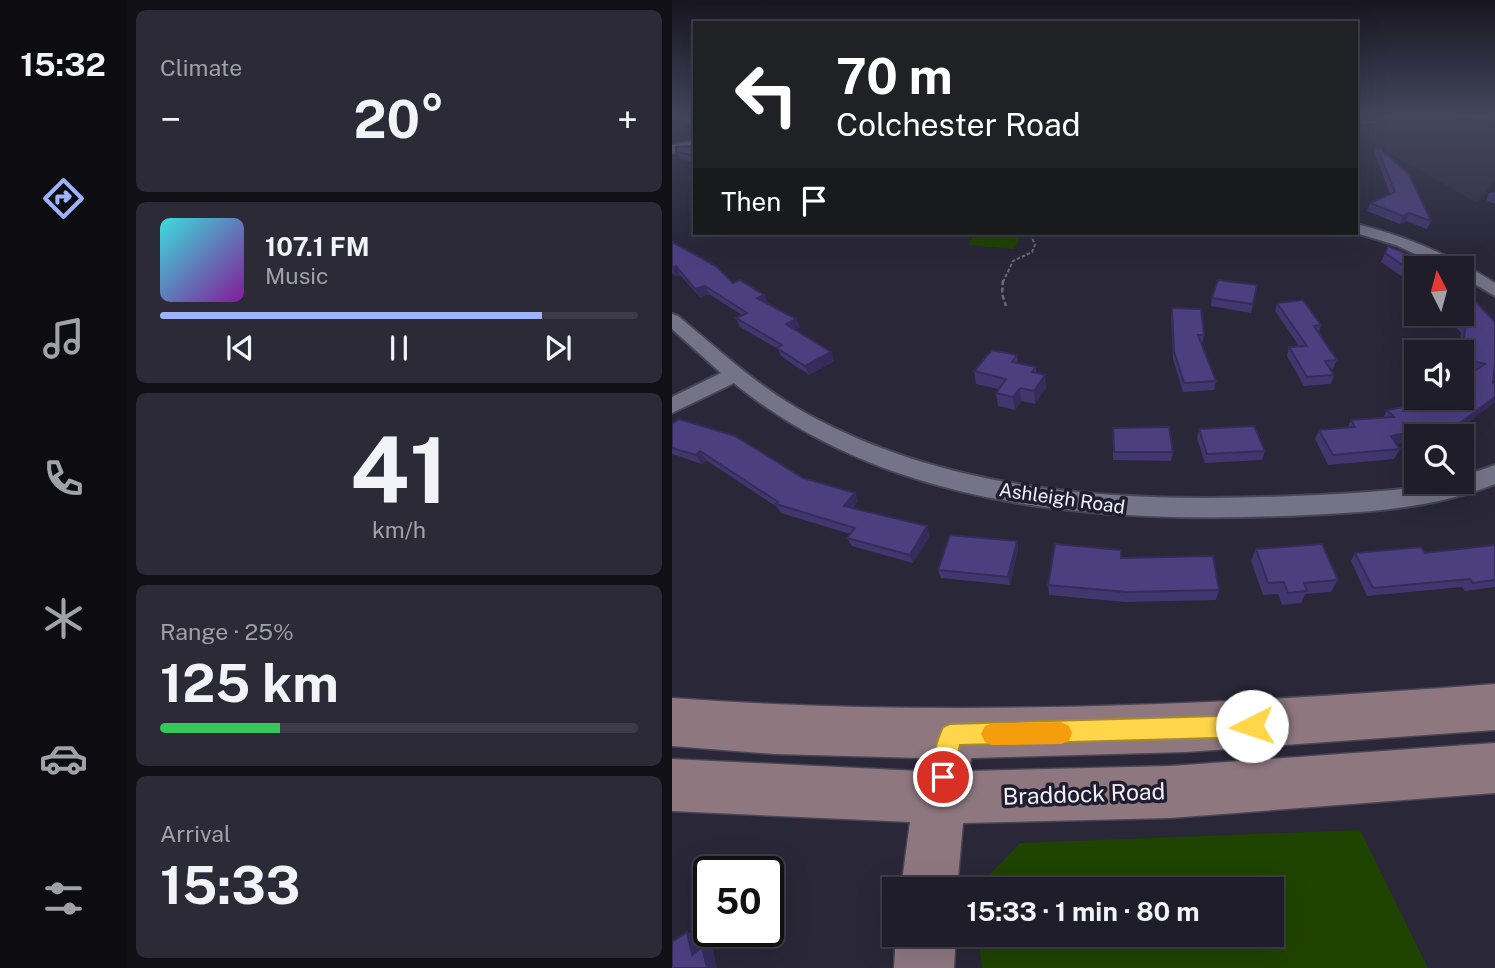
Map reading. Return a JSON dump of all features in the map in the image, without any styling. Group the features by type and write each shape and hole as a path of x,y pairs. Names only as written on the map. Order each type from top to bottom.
{"main road":[{"path":"672,722 813,731 950,735 1197,729 1495,708"},
{"path":"930,877 939,798 950,735"},
{"name":"Braddock Road","path":"672,785 939,798 1170,792 1495,768"},
{"path":"924,968 925,947"}],"street":[{"path":"1358,229 1401,242 1433,256"},
{"path":"1474,277 1495,291"},
{"name":"Ashleigh Road","path":"672,320 735,374 800,419 884,458 969,483 1054,500 1146,509 1229,509 1329,504 1416,497 1450,491 1495,474"},
{"path":"672,406 735,374"}],"path":[{"path":"1006,306 1001,297 1003,279 1013,261 1027,258 1033,253 1035,245 1031,235"}],"shaded area":[{"path":"1400,159 1495,159 1495,180 1477,203"}],"green space":[{"path":"974,235 1021,235 1014,249 968,245"},
{"path":"1360,830 1428,968 982,968 979,947 1284,947 1284,877 987,877 1020,843"}],"building":[{"path":"1382,159 1392,159 1409,174 1431,221 1409,213 1403,216 1370,203 1395,192"},
{"path":"672,242 716,266 733,283 740,280 764,295 757,298 796,319 786,324 831,352 805,366 777,348 782,345 736,318 747,313 705,286 695,289 676,266 672,268"},
{"path":"1388,246 1413,256 1404,256 1404,266 1385,253"},
{"path":"1218,280 1257,285 1253,304 1212,298"},
{"path":"1303,300 1321,325 1314,326 1337,360 1325,361 1334,375 1307,377 1289,347 1307,346 1277,303"},
{"path":"1474,300 1495,322 1495,397 1460,423 1404,424 1404,434 1391,436 1400,449 1333,455 1319,430 1355,427 1351,420 1394,417 1387,410 1404,407 1404,410 1474,410 1474,371 1485,364 1474,361 1474,340 1464,340 1466,326 1474,326"},
{"path":"1172,308 1201,309 1204,335 1198,335 1216,381 1184,383 1174,351"},
{"path":"992,350 1017,355 1012,362 1036,367 1032,372 1045,375 1034,391 1020,388 1013,397 996,393 1006,379 974,371"},
{"path":"679,419 735,436 803,478 855,493 844,506 927,526 910,555 847,538 855,528 776,504 778,502 700,451 696,455 672,448 672,424"},
{"path":"1254,426 1265,451 1207,454 1199,429"},
{"path":"1169,427 1173,452 1114,452 1113,428"},
{"path":"950,535 1017,541 1008,577 938,570"},
{"path":"1055,544 1121,550 1121,558 1213,556 1219,590 1126,592 1048,585"},
{"path":"1322,544 1338,580 1304,583 1307,591 1288,593 1284,582 1268,583 1256,549"},
{"path":"1495,545 1495,580 1473,583 1470,579 1373,588 1355,553 1421,547 1425,553"},
{"path":"687,932 692,955 702,947 707,968 672,968 672,942"}],"slow traffic":[{"path":"993,734 1061,733"}],"route":[{"path":"943,777 950,735 1096,733 1252,726"}]}
